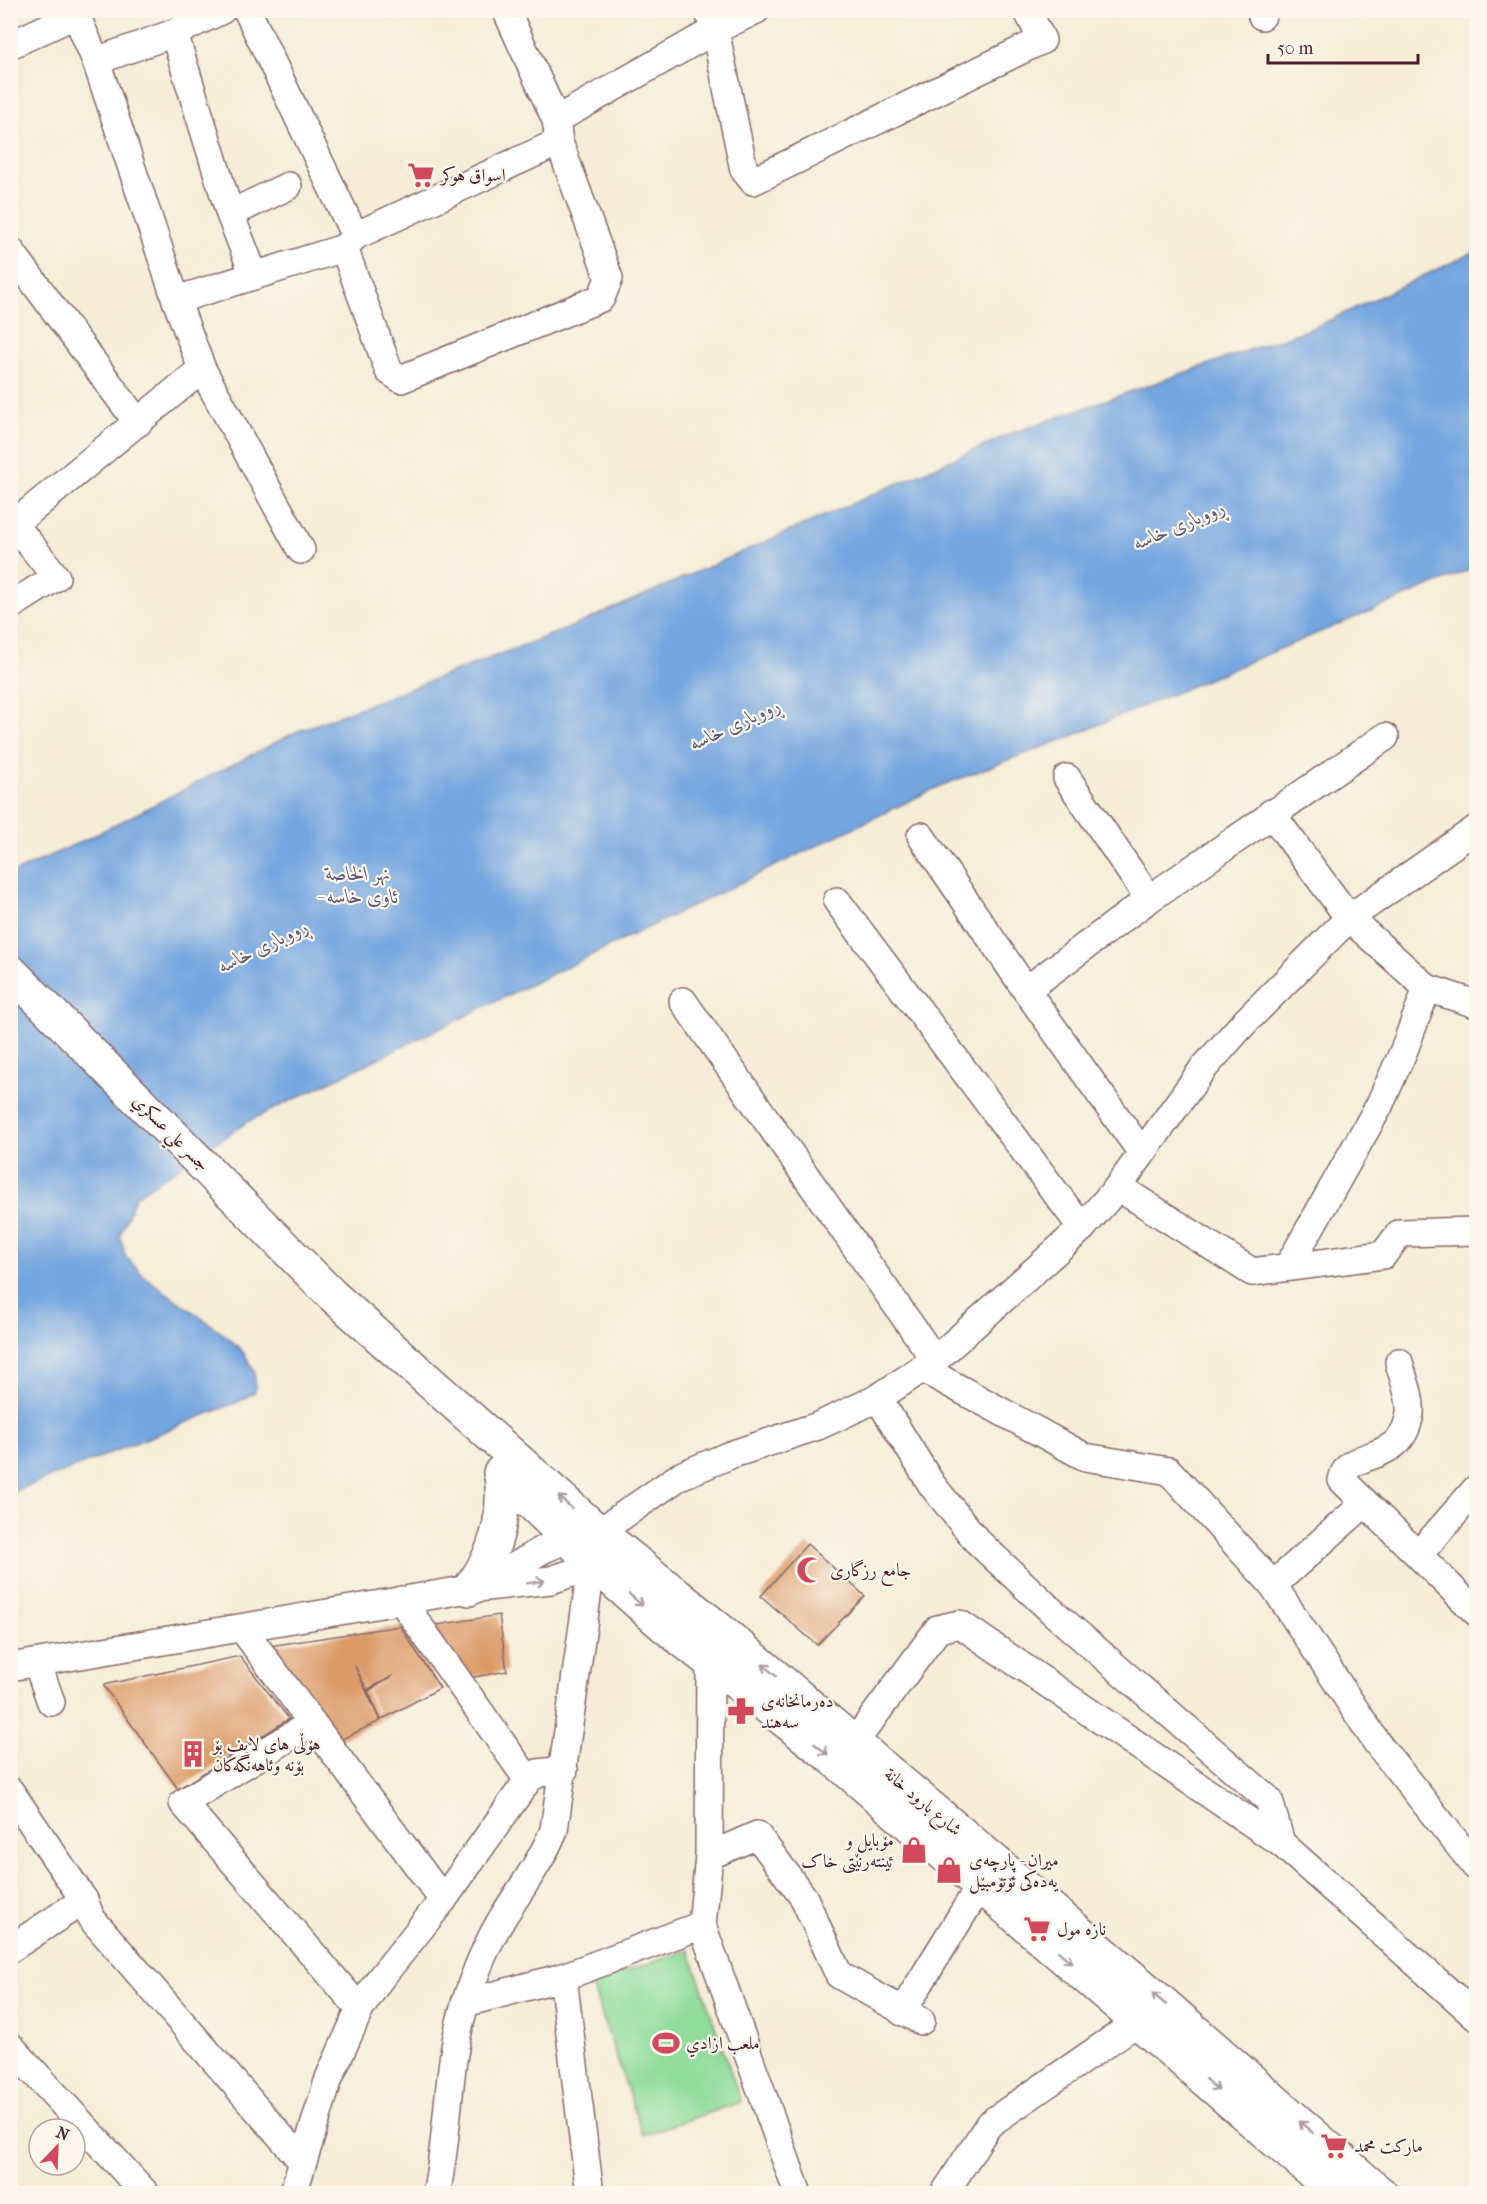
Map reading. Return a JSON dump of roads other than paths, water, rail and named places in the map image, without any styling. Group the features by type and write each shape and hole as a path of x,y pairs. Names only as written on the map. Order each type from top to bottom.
{"main road":[{"name":"جسر علي عسكري","path":"10,970 325,1301"},
{"name":"جسر علي عسكري","path":"10,995 325,1301"},
{"path":"325,1301 501,1474 587,1544"},
{"path":"325,1301 587,1544"},
{"path":"473,1589 487,1564 498,1535 503,1505 501,1474"},
{"name":"شارع بارود خانة","path":"587,1544 626,1554 684,1600 1164,2004 1381,2193"},
{"name":"شارع بارود خانة","path":"587,1544 663,1625 831,1757 1337,2193"},
{"path":"663,1625 684,1600"}],"street":[{"path":"96,61 174,33 222,10"},
{"path":"247,10 349,242 388,371 401,379 601,298 609,278 557,131 506,10"},
{"path":"176,300 349,242 557,131 711,20 756,10"},
{"path":"711,20 744,170 753,181 1042,40 1027,10"},
{"path":"10,45 75,13 96,61 176,300 202,369 301,550"},
{"path":"174,33 230,214 254,275"},
{"path":"230,214 288,186"},
{"path":"10,250 138,423"},
{"path":"10,606 56,577 14,524 202,369"},
{"path":"1026,990 1271,813 1385,737"},
{"path":"1067,778 1149,899"},
{"path":"1271,813 1349,918 1427,988 1476,1004"},
{"path":"51,1702 24,1665 401,1600 551,1580 574,1574 587,1544 657,1490 705,1464 818,1426 878,1398 929,1365 1082,1228 1118,1187 1202,1070 1242,1025 1349,918 1476,829"},
{"path":"921,836 1026,990 1142,1153"},
{"path":"837,900 1082,1228"},
{"path":"1288,1267 1374,1114 1404,1050 1427,988"},
{"path":"683,1001 929,1365 1085,1457 1169,1471 1273,1585 1377,1743 1476,1866"},
{"path":"1118,1187 1252,1272 1383,1255 1400,1233 1476,1231"},
{"path":"1399,1362 1410,1411 1403,1434 1390,1450 1351,1463 1344,1470 1342,1480 1476,1612"},
{"path":"878,1398 932,1485 961,1524 1038,1599 1269,1800 1281,1843"},
{"path":"1419,1554 1476,1489"},
{"path":"1273,1585 1365,1503"},
{"path":"436,2193 446,2140 456,2045 465,2003 502,1919 549,1843 554,1830 564,1770 587,1544"},
{"path":"401,1600 528,1780"},
{"path":"854,1743 938,1629 960,1624 1281,1843 1476,2016"},
{"path":"242,1628 443,1900"},
{"path":"710,1661 709,1856 702,1925 798,2193"},
{"path":"312,1723 183,1803 360,2008"},
{"path":"293,2193 329,2078 360,2008 379,1980 443,1900 528,1780 538,1773 564,1770"},
{"path":"10,1791 84,1900 91,1918 302,2161"},
{"path":"709,1856 757,1835 804,1898 838,1975 912,2017 981,1884"},
{"path":"10,1949 84,1900"},
{"path":"465,2003 563,1977 702,1925"},
{"path":"563,1977 590,2193"},
{"path":"954,2191 989,2124 1139,2021"},
{"path":"10,2046 146,2193"}],"water":[{"name":"نهر الخاصة - ئاوی خاسە","path":"1476,251 1476,567 1072,736 940,786 249,1121 136,1196 120,1235 125,1256 145,1277 229,1338 244,1353 255,1373 255,1392 240,1401 11,1493 11,874 91,837 296,732 571,627 1015,432 1315,327"}],"place":[{"name":"اسواق هوكر","path":"421,175"},
{"name":"جامع رزگاری","path":"810,1570"},
{"name":"دەرمانخانەی سەهند","path":"741,1711"},
{"name":"هۆڵی های لایف بۆ بۆنە وئاهەنگەکان","path":"193,1754"},
{"name":"مۆبایل و ئینتەرنێتی خاک","path":"914,1850"},
{"name":"میران - پارچەی یەدەکی ئۆتۆمبێل","path":"949,1870"},
{"name":"نازه مول","path":"1037,1929"},
{"name":"ملعب ازادي","path":"666,2043"},
{"name":"ماركت محمد","path":"1334,2146"}],"water label":[{"name":"ڕووباری خاسە","path":"1179,525"},
{"name":"ڕووباری خاسە","path":"735,724"},
{"name":"ڕووباری خاسە","path":"263,946"}]}
